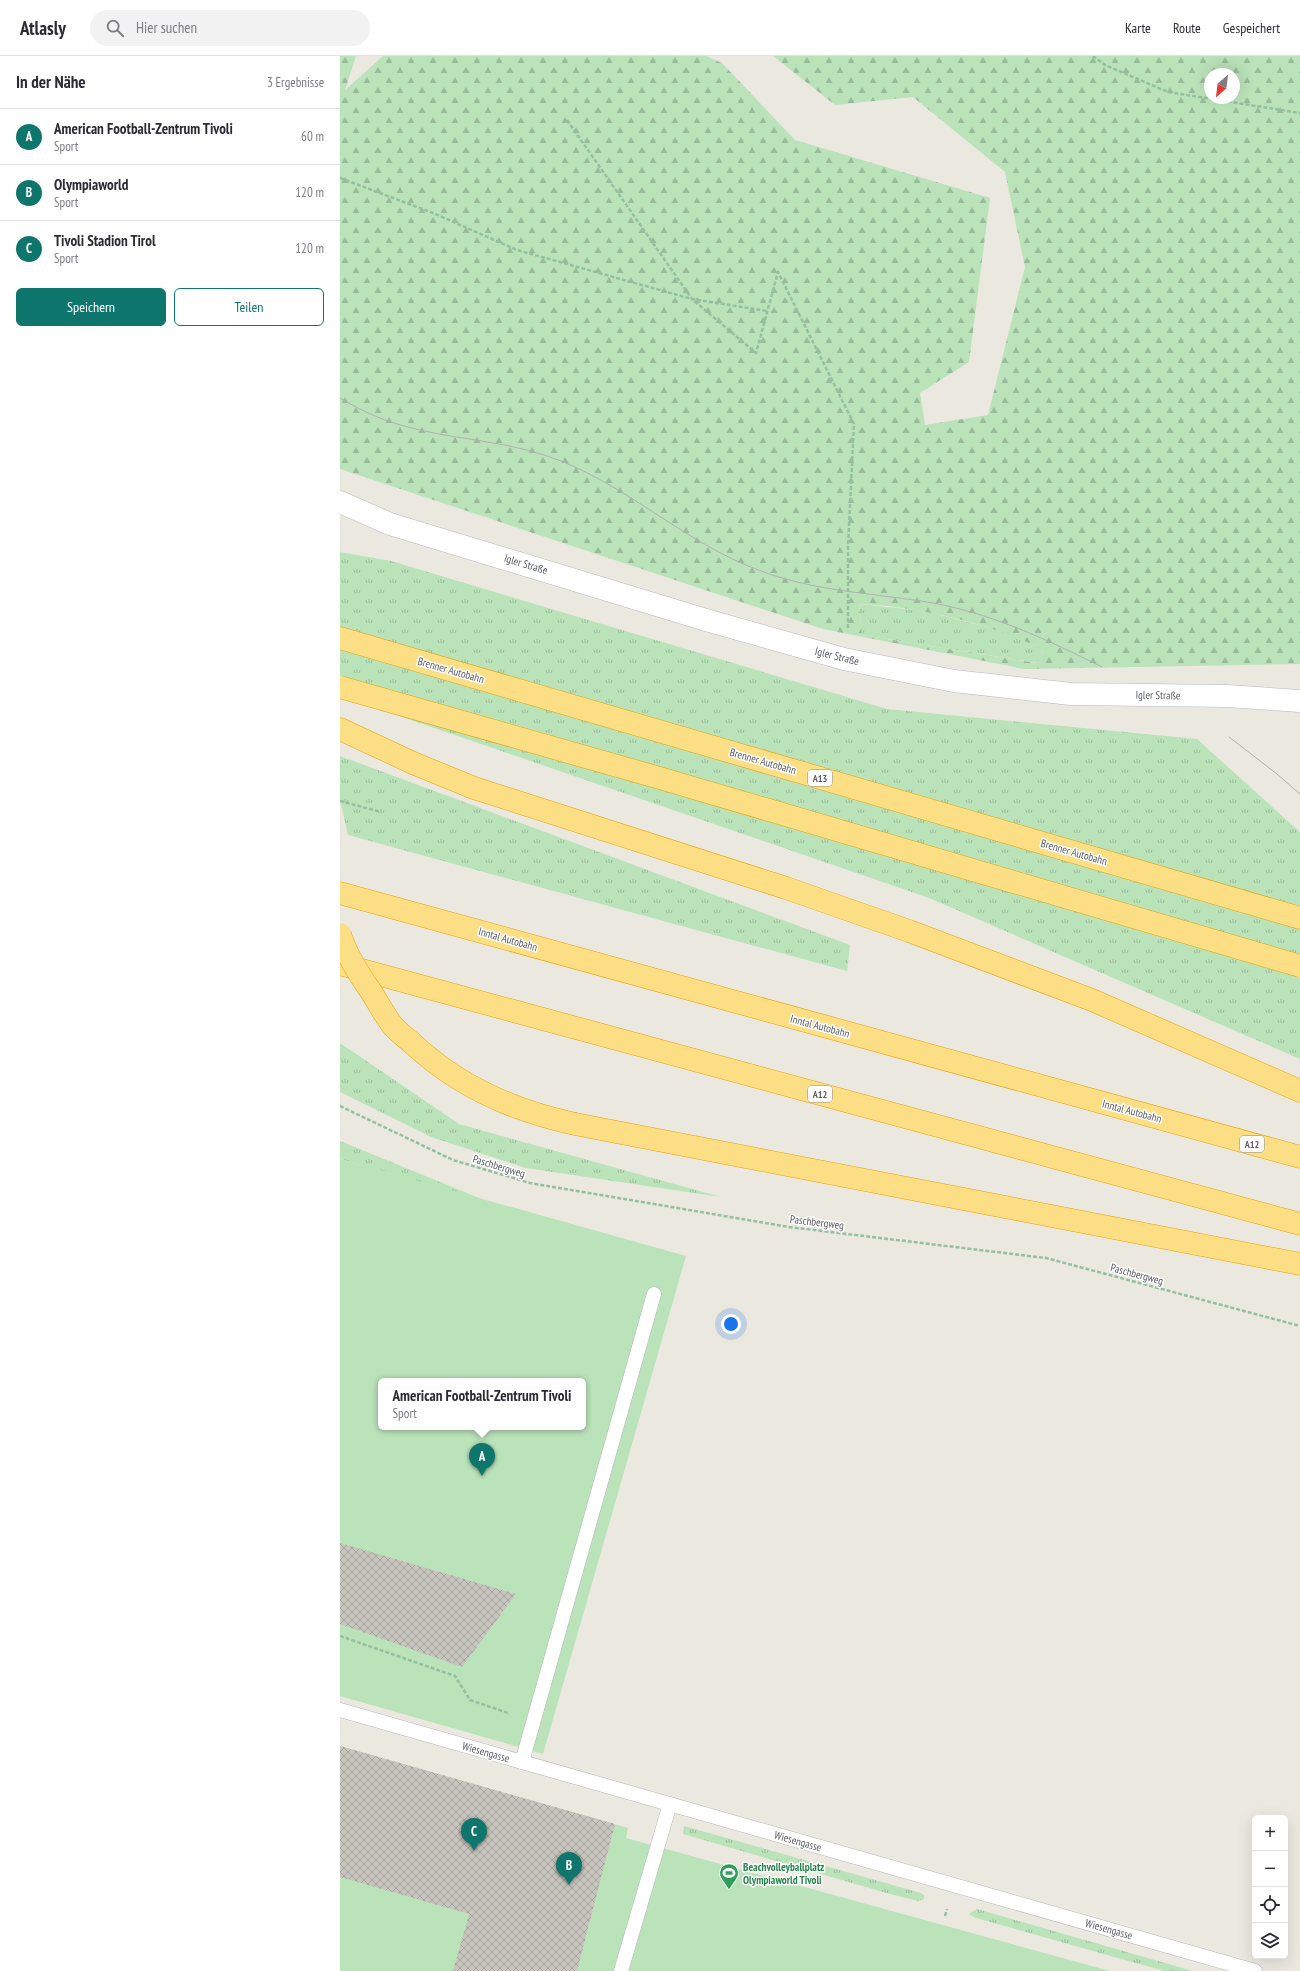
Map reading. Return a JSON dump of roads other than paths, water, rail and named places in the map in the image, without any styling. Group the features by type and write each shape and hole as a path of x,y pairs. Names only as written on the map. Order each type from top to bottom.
{"highway":[{"name":"Brenner Autobahn","path":"340,638 1300,918"},
{"path":"340,687 1300,966"},
{"path":"340,729 413,763 474,788 786,888 916,934 1092,1000 1300,1091"},
{"name":"Inntal Autobahn","path":"340,893 1300,1157"},
{"path":"340,934 343,944 364,982 393,1026 428,1058 462,1082 500,1100 544,1117 1300,1264"},
{"name":"A12","path":"340,964 1300,1224"}],"main road":[{"name":"Igler Straße","path":"340,502 390,524 706,620 844,659 954,681 1071,694 1227,696 1300,701"},
{"name":"Igler Straße","path":"340,517 390,524"}],"lane":[{"path":"522,1762 654,1294"},
{"name":"Wiesengasse","path":"340,1710 1255,1971"},
{"path":"621,1971 670,1804"}],"tram line":[{"path":"340,398 355,407 395,424 439,434 527,450 573,466 627,495 705,545 761,571 782,578 825,588 933,603 977,614 1020,629 1102,667"},
{"path":"1229,737 1300,794"}],"place":[{"name":"American Football-Zentrum Tivoli","path":"482,1476"},
{"name":"Tivoli Stadion Tirol","path":"474,1851"},
{"name":"Olympiaworld","path":"569,1885"},
{"name":"Beachvolleyballplatz Olympiaworld Tivoli","path":"729,1890"}]}
